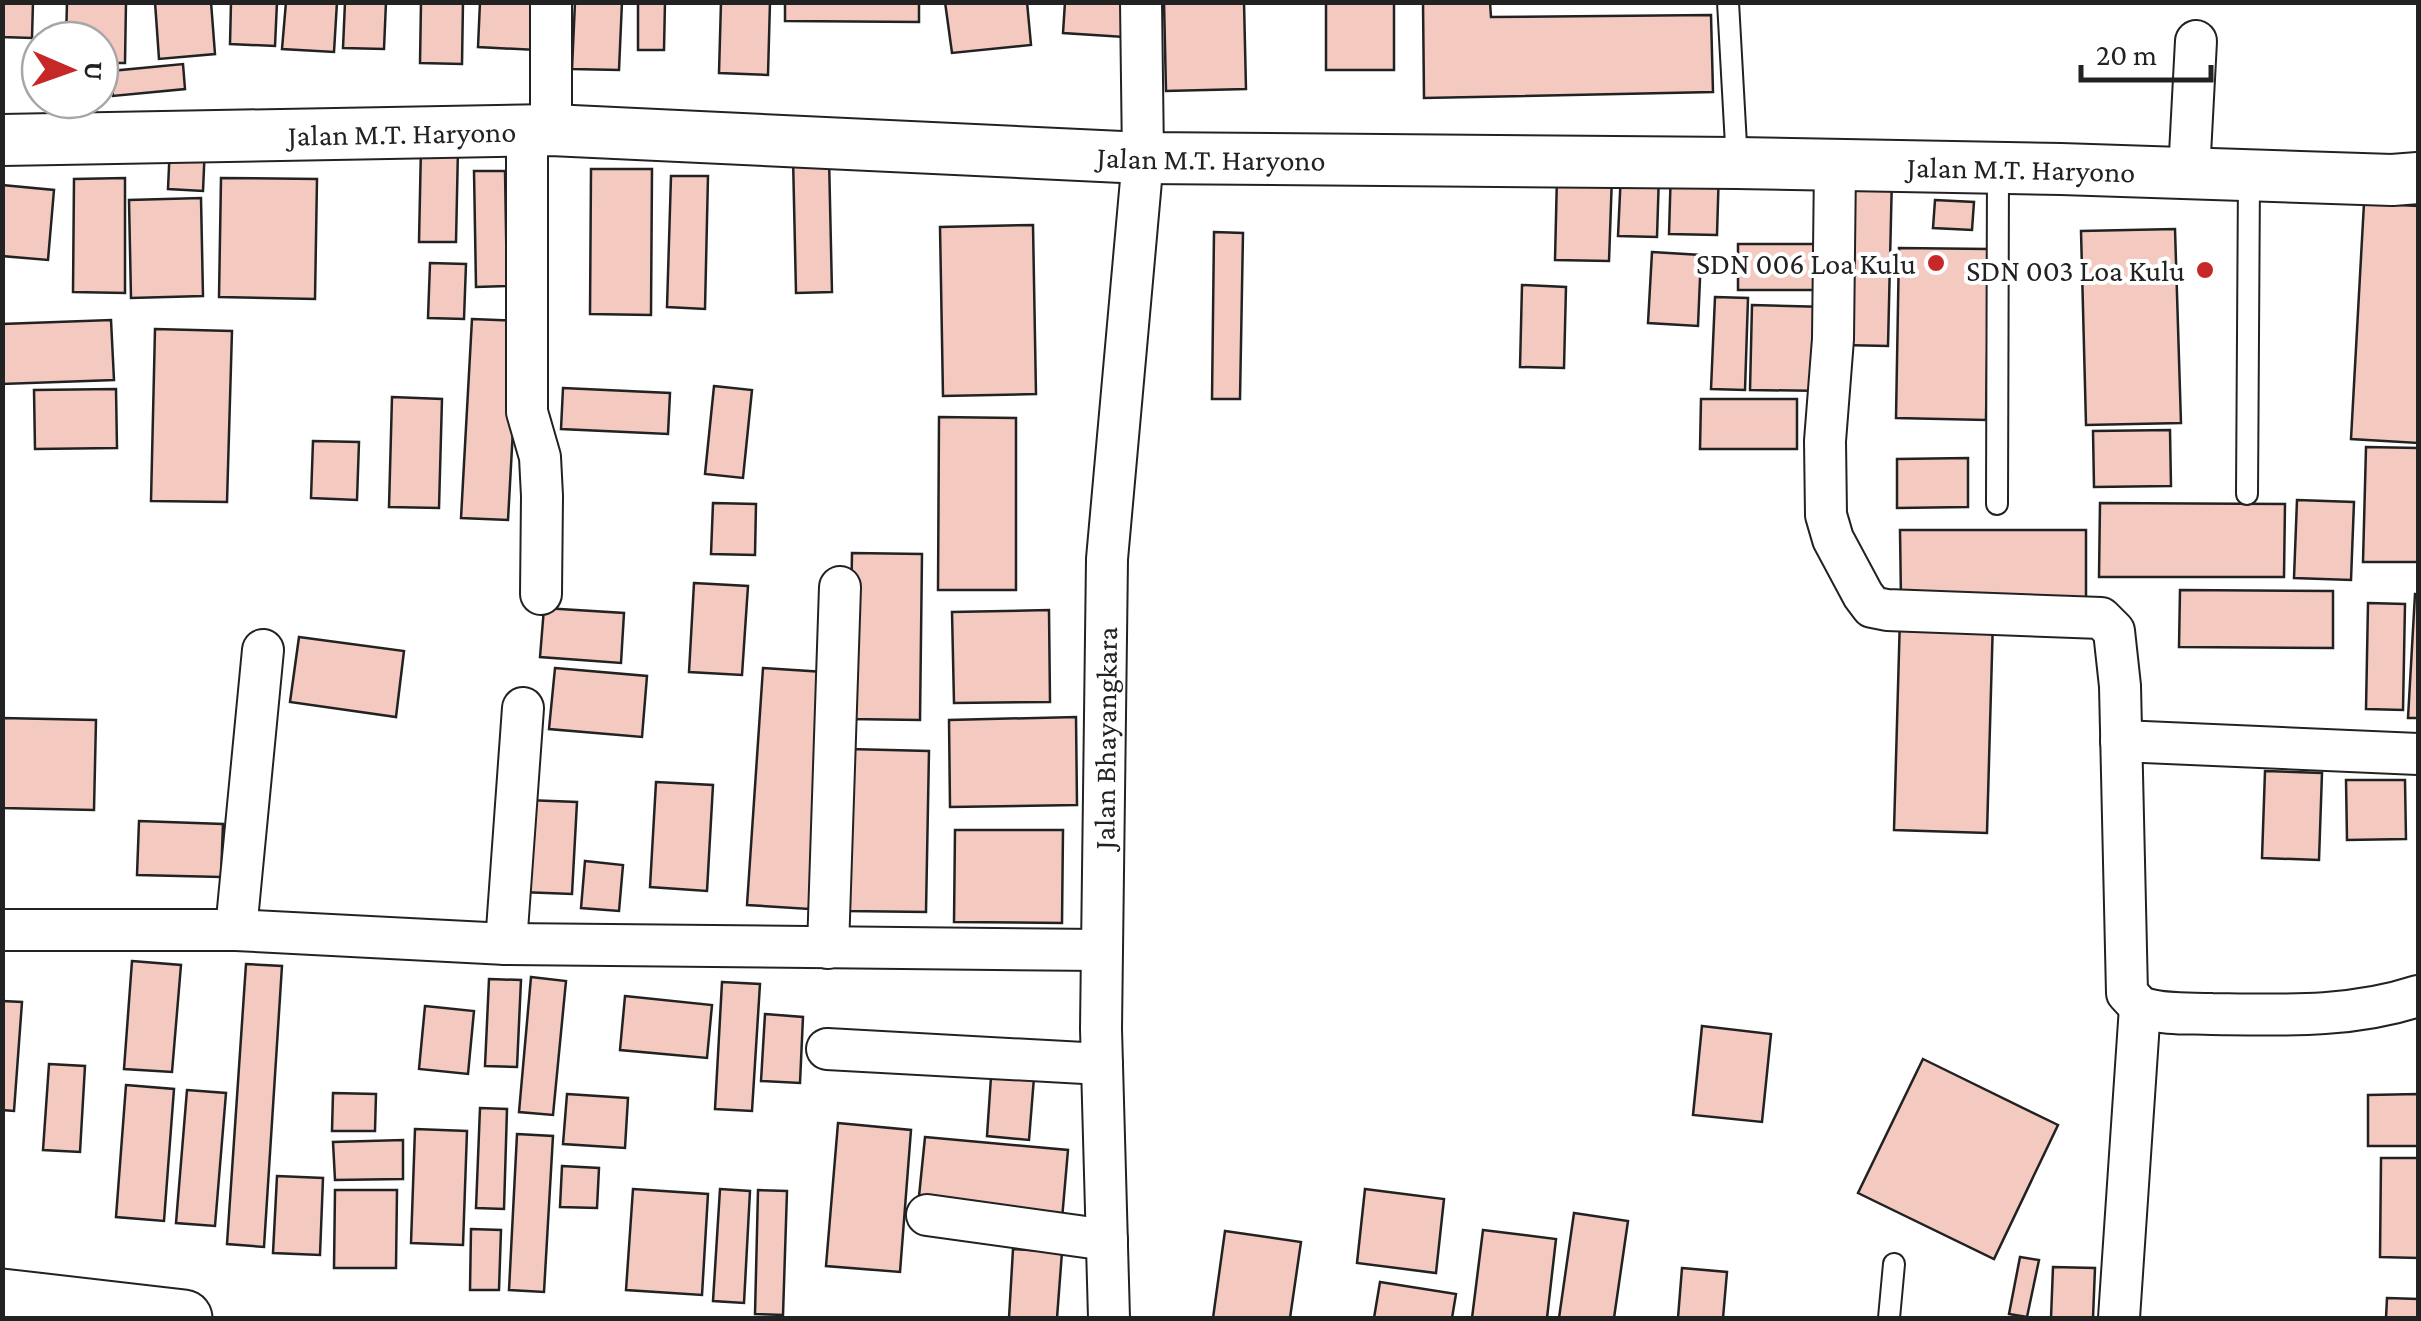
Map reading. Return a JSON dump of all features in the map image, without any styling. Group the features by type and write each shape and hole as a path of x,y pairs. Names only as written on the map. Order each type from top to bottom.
{"highway":[{"path":"2,1297 184,1318"}],"street":[{"path":"541,594 540,457 527,412 539,130 551,2"},
{"name":"Jalan Bhayangkara","path":"1108,1318 1101,950 1107,559 1143,158 1141,2"},
{"path":"2189,173 2196,41"},
{"name":"Jalan M.T. Haryono","path":"2,140 539,130 1143,158 1737,163 2418,178"},
{"path":"1835,165 1833,338 1825,441 1826,514 1834,539 1872,606 1888,610 2100,618 2114,631 2120,686 2126,993 2140,1007 2176,1013 2250,1015 2339,1013 2385,1007 2418,996"},
{"path":"828,948 840,586"},
{"path":"236,930 263,650"},
{"path":"506,944 523,708"},
{"path":"2121,741 2418,754"},
{"path":"2,930 236,930 506,944 1101,950"},
{"path":"2119,1318 2140,1007"},
{"path":"827,1049 1102,1064"},
{"path":"927,1215 1107,1240"}],"lane":[{"path":"1728,2 1737,163"},
{"path":"1997,504 1998,168"},
{"path":"2247,494 2248,174"},
{"path":"1889,1318 1894,1264"}],"building":[{"path":"2,2 33,2 32,20 20,20 20,38 2,37"},
{"path":"67,2 126,2 125,63 120,63 120,20 67,20"},
{"path":"155,2 211,2 215,54 159,59"},
{"path":"231,2 277,2 275,46 230,44"},
{"path":"286,2 337,2 334,52 282,49"},
{"path":"345,2 386,2 384,49 343,48"},
{"path":"421,2 463,2 462,64 420,63"},
{"path":"480,2 539,2 537,50 478,47"},
{"path":"575,2 622,2 619,70 572,69"},
{"path":"638,2 665,2 664,50 638,50"},
{"path":"721,2 770,2 768,75 719,73"},
{"path":"785,2 919,2 919,22 785,21"},
{"path":"945,2 1027,2 1031,45 952,53"},
{"path":"1065,2 1126,2 1124,37 1063,33"},
{"path":"1164,2 1244,2 1246,89 1166,91"},
{"path":"1326,2 1394,2 1394,70 1326,70"},
{"path":"1423,2 1490,2 1491,17 1711,15 1713,92 1424,98"},
{"path":"183,64 185,89 120,95 120,70"},
{"path":"170,144 205,145 203,191 168,189"},
{"path":"421,146 458,148 456,242 419,242"},
{"path":"793,157 829,157 832,292 796,293"},
{"path":"1671,167 1719,168 1717,235 1669,234"},
{"path":"591,169 652,169 651,315 590,314"},
{"path":"474,171 505,171 507,286 476,287"},
{"path":"1621,172 1659,174 1657,237 1618,236"},
{"path":"1557,175 1612,176 1609,261 1555,260"},
{"path":"1846,175 1892,176 1888,346 1842,345"},
{"path":"671,176 708,176 705,309 667,307"},
{"path":"125,178 125,293 73,292 74,179"},
{"path":"221,178 317,179 315,299 219,297"},
{"path":"2,185 54,190 48,260 2,256"},
{"path":"201,198 203,296 131,298 129,200"},
{"path":"1935,200 1974,202 1972,230 1933,228"},
{"path":"2364,203 2418,206 2418,443 2351,439"},
{"path":"1033,225 1036,394 943,396 940,227"},
{"path":"2175,229 2181,423 2086,425 2081,231"},
{"path":"1214,232 1243,233 1240,399 1212,399"},
{"path":"1738,244 1831,244 1831,290 1738,290"},
{"path":"1899,248 1989,249 1986,420 1896,418"},
{"path":"1652,252 1701,255 1698,326 1648,323"},
{"path":"430,263 466,264 464,319 428,318"},
{"path":"1522,285 1566,287 1564,368 1520,367"},
{"path":"1715,297 1748,298 1745,390 1711,389"},
{"path":"1752,305 1828,307 1826,391 1750,390"},
{"path":"472,319 519,321 508,520 461,518"},
{"path":"111,320 114,380 2,384 2,324"},
{"path":"155,329 232,331 227,502 151,501"},
{"path":"714,386 752,390 743,478 705,474"},
{"path":"563,388 670,393 668,434 561,429"},
{"path":"116,389 117,448 35,449 34,390"},
{"path":"392,397 442,399 439,508 389,507"},
{"path":"1701,399 1797,399 1797,449 1700,449"},
{"path":"939,417 1016,418 1016,590 938,590"},
{"path":"2170,430 2171,486 2094,487 2093,431"},
{"path":"313,441 359,442 357,500 311,498"},
{"path":"2366,447 2418,448 2418,562 2363,562"},
{"path":"1968,458 1968,507 1897,508 1897,459"},
{"path":"2297,500 2354,502 2351,580 2294,578"},
{"path":"713,503 756,504 755,555 711,554"},
{"path":"2100,503 2285,504 2284,577 2099,577"},
{"path":"1900,530 2086,530 2086,600 1901,601"},
{"path":"852,553 922,554 920,720 849,719"},
{"path":"694,583 748,586 742,675 689,672"},
{"path":"2180,590 2333,591 2333,648 2179,647"},
{"path":"2415,594 2418,718 2408,718"},
{"path":"2368,603 2405,604 2403,710 2366,709"},
{"path":"544,608 624,613 621,663 540,657"},
{"path":"1049,610 1050,702 954,703 952,612"},
{"path":"1900,616 1993,619 1987,833 1894,830"},
{"path":"299,637 404,651 396,717 290,702"},
{"path":"555,668 647,676 642,737 549,729"},
{"path":"763,668 824,672 809,909 747,905"},
{"path":"1076,717 1077,805 950,807 949,720"},
{"path":"2,718 96,720 94,810 2,808"},
{"path":"849,749 929,751 926,912 846,911"},
{"path":"2265,771 2322,773 2319,860 2262,858"},
{"path":"2346,780 2405,780 2406,839 2347,840"},
{"path":"656,782 713,785 707,891 650,887"},
{"path":"526,800 577,802 572,894 521,892"},
{"path":"139,821 223,824 221,877 137,875"},
{"path":"955,830 1063,830 1062,923 954,922"},
{"path":"585,861 623,865 619,911 581,908"},
{"path":"132,961 181,965 172,1072 124,1069"},
{"path":"246,964 282,966 264,1247 227,1244"},
{"path":"531,977 566,981 553,1115 519,1112"},
{"path":"489,979 521,980 517,1067 485,1066"},
{"path":"722,982 760,984 752,1111 715,1109"},
{"path":"625,996 712,1005 707,1058 620,1050"},
{"path":"2,1001 22,1002 14,1111 2,1110"},
{"path":"425,1006 474,1011 468,1074 419,1069"},
{"path":"765,1014 803,1017 800,1083 761,1081"},
{"path":"1702,1026 1771,1034 1762,1122 1693,1115"},
{"path":"1923,1059 2058,1125 1994,1259 1858,1193"},
{"path":"992,1062 1035,1065 1029,1140 987,1136"},
{"path":"49,1064 85,1066 80,1152 43,1150"},
{"path":"126,1085 174,1089 164,1221 116,1217"},
{"path":"187,1090 226,1093 215,1226 176,1223"},
{"path":"333,1093 376,1094 375,1131 332,1131"},
{"path":"567,1094 628,1098 625,1148 563,1144"},
{"path":"2418,1094 2418,1146 2368,1146 2368,1095"},
{"path":"480,1108 507,1109 504,1209 476,1208"},
{"path":"838,1123 911,1130 900,1272 826,1266"},
{"path":"415,1129 467,1131 463,1245 411,1243"},
{"path":"517,1134 553,1136 544,1292 509,1290"},
{"path":"925,1137 1068,1150 1062,1219 918,1206"},
{"path":"403,1140 403,1179 335,1180 333,1142"},
{"path":"2381,1158 2418,1158 2418,1258 2380,1257"},
{"path":"562,1166 599,1168 597,1208 560,1207"},
{"path":"277,1176 323,1178 320,1255 273,1253"},
{"path":"633,1189 708,1194 702,1295 626,1290"},
{"path":"720,1189 750,1191 744,1303 713,1301"},
{"path":"1365,1189 1444,1199 1436,1273 1357,1263"},
{"path":"335,1190 397,1190 396,1268 334,1268"},
{"path":"758,1190 787,1191 783,1315 755,1314"},
{"path":"1574,1213 1628,1221 1614,1318 1559,1318"},
{"path":"471,1229 501,1230 499,1290 470,1290"},
{"path":"1483,1230 1556,1239 1547,1318 1472,1318"},
{"path":"1225,1231 1301,1242 1290,1318 1213,1318"},
{"path":"1013,1249 1062,1252 1057,1318 1009,1318"},
{"path":"2020,1257 2039,1260 2027,1317 2009,1314"},
{"path":"2053,1267 2095,1268 2093,1318 2051,1318"},
{"path":"1682,1268 1727,1272 1723,1318 1678,1318"},
{"path":"1380,1282 1456,1294 1452,1318 1374,1318"},
{"path":"2387,1298 2418,1299 2418,1318 2386,1318"}],"place":[{"name":"SDN 006 Loa Kulu","path":"1936,263"},
{"name":"SDN 003 Loa Kulu","path":"2205,270"}]}
